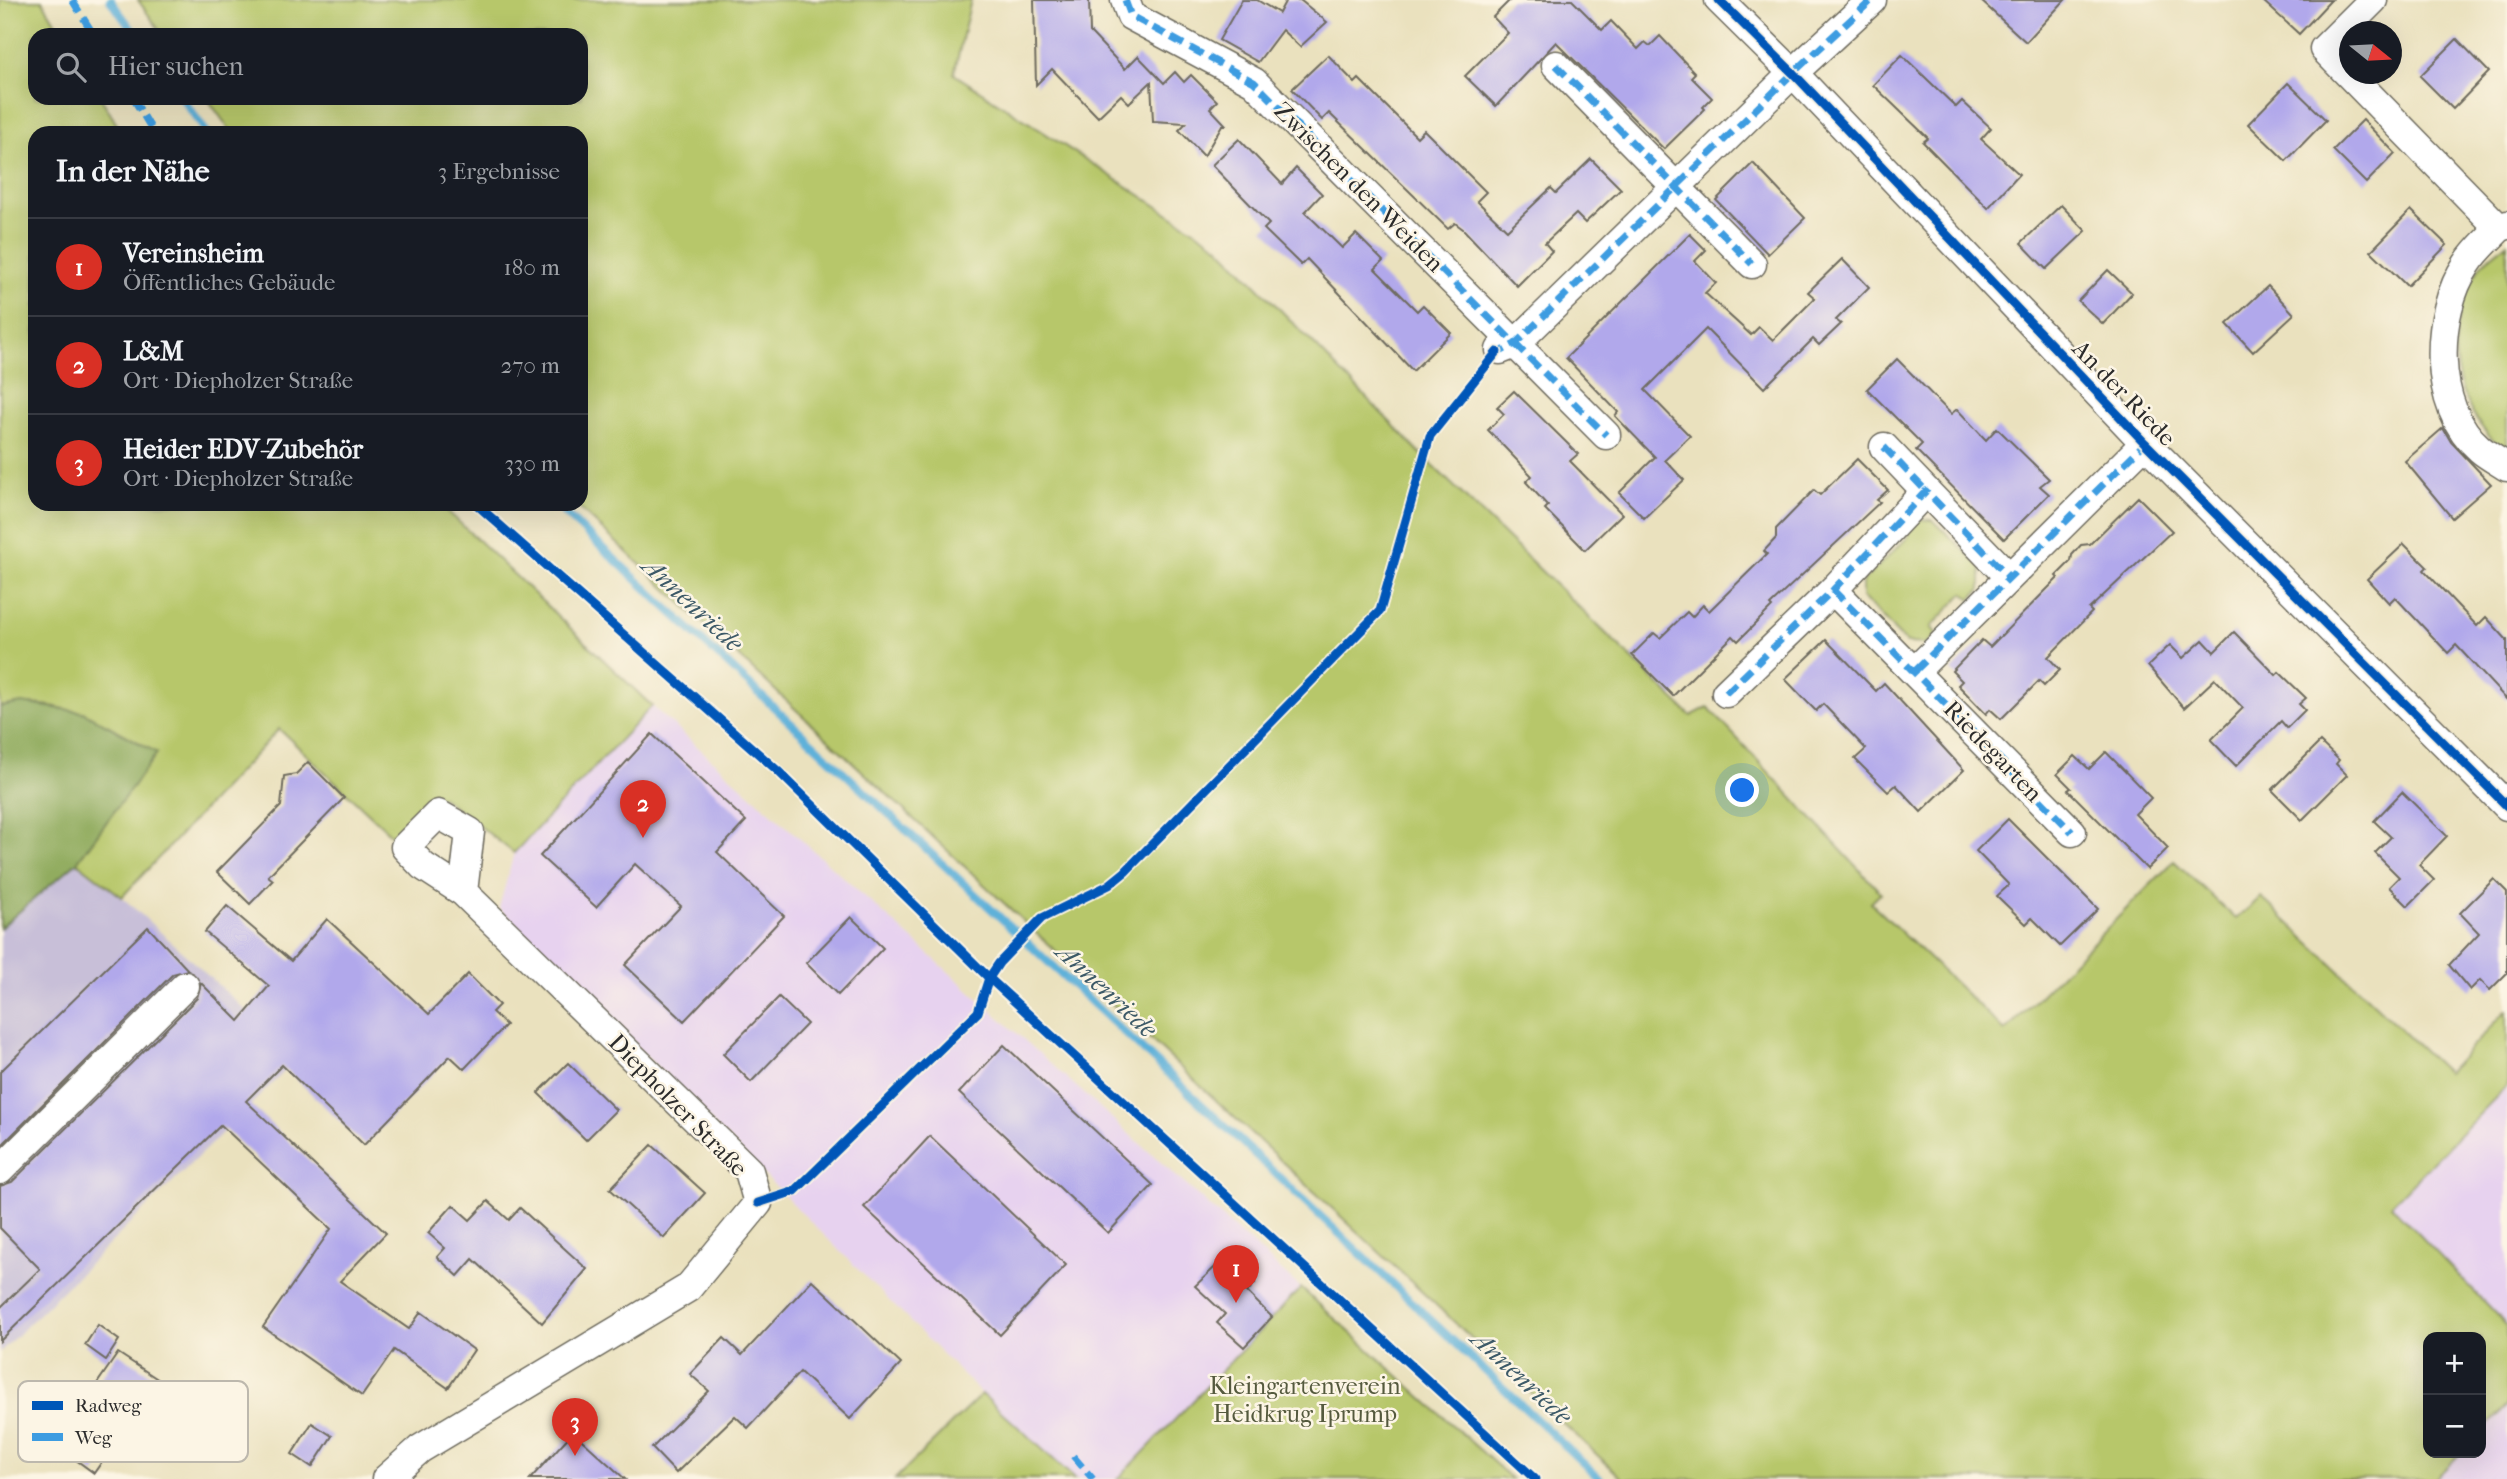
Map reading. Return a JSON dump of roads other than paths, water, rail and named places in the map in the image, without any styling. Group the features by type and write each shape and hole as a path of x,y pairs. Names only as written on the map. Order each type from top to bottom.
{"street":[{"name":"Zwischen den Weiden","path":"1125,0 1130,16 1254,82 1506,348 1606,435"},
{"name":"An der Riede","path":"1719,0 1793,72 2145,443 2507,806"},
{"path":"1506,348 1793,72 1872,0"},
{"path":"2373,0 2324,49 2503,226 2467,264 2447,306 2440,357 2453,411 2478,448 2507,467"},
{"path":"1556,65 1752,264"},
{"path":"1915,671 2145,443"},
{"path":"1884,447 2008,576"},
{"path":"1726,693 1833,590 1926,491"},
{"name":"Riedegarten","path":"1833,590 2072,832"},
{"name":"Diepholzer Straße","path":"402,1474 421,1449 688,1288 758,1203 749,1171 463,892"},
{"path":"0,1170 185,986"}],"waterway":[{"name":"Annenriede","path":"110,0 131,28"},
{"name":"Annenriede","path":"187,105 202,126"},
{"name":"Annenriede","path":"563,511 1600,1479"}],"place":[{"name":"L&M","path":"643,838"},
{"name":"Vereinsheim","path":"1236,1303"},
{"name":"Heider EDV-Zubehör","path":"575,1456"}],"park label":[{"name":"Kleingartenverein Heidkrug Iprump","path":"1305,1400"}]}
